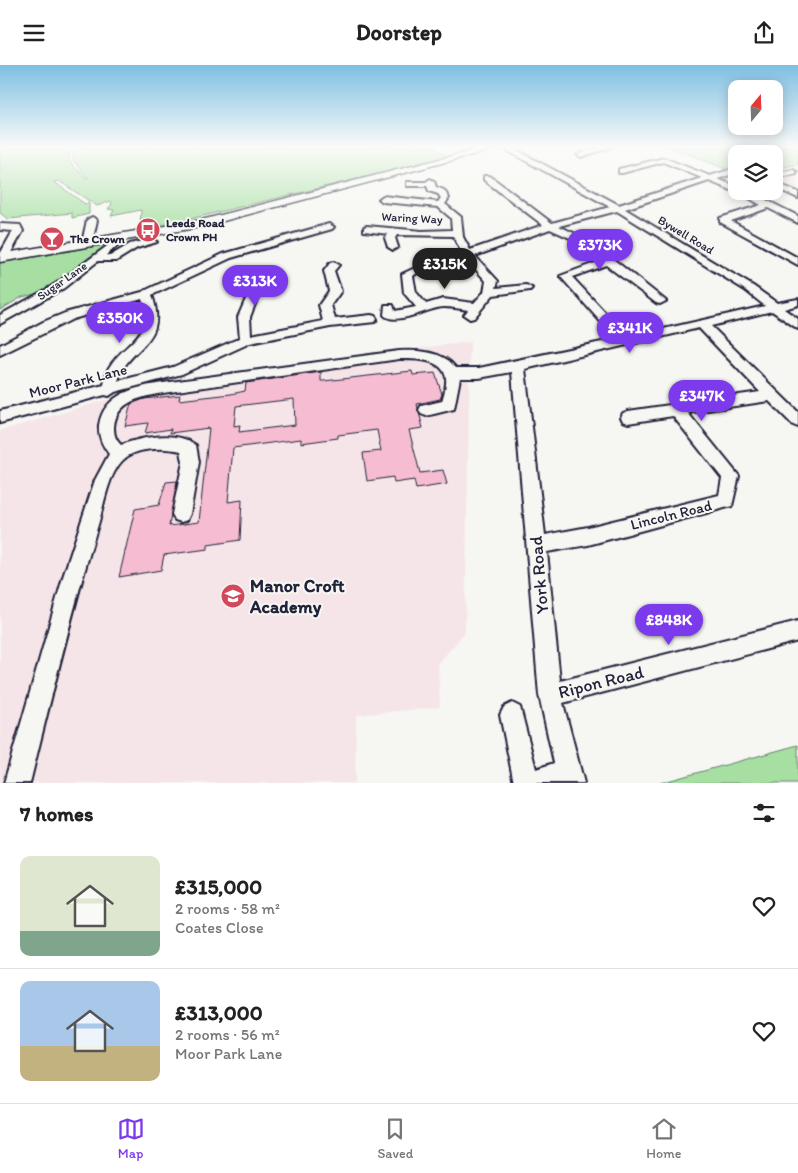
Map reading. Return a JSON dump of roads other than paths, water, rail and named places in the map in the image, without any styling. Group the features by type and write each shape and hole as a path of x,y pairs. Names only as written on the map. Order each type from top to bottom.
{"main road":[{"path":"2,258 87,243 122,239 201,223 371,180"}],"street":[{"path":"489,180 550,226 575,237 660,301"},
{"name":"Bywell Road","path":"565,180 618,208 749,288 798,325"},
{"path":"470,254 550,226 618,208 703,180"},
{"path":"715,180 728,185"},
{"path":"410,184 431,182 432,189 441,192 445,197 440,205"},
{"path":"783,188 798,195"},
{"path":"383,199 440,205 456,217 455,233 460,245 492,281 490,292 473,311 443,303 409,313 390,315 389,307"},
{"path":"759,200 798,219"},
{"path":"769,205 723,219 798,262"},
{"path":"87,243 92,220"},
{"path":"0,227 17,227 13,240 2,258"},
{"name":"Waring Way","path":"366,229 390,236 455,233"},
{"path":"0,351 47,325 69,316 146,294 228,256 323,231"},
{"path":"13,240 26,238"},
{"name":"Sugar Lane","path":"0,319 60,286 122,239"},
{"path":"96,258 112,259 134,246 152,242"},
{"path":"608,261 565,276 625,341"},
{"path":"327,269 335,291 325,305 330,323"},
{"path":"406,272 410,293 414,301 423,308"},
{"path":"490,292 526,288"},
{"path":"247,340 242,330 249,293 267,290"},
{"path":"109,391 115,368 139,345 149,328 152,313 146,294"},
{"path":"451,373 479,373 798,302"},
{"name":"Moor Park Lane","path":"0,417 109,391 177,371 247,340 330,323 370,319"},
{"path":"702,323 798,421"},
{"path":"119,454 108,442 107,425 109,416 116,405 126,398 153,390 250,373 415,354 435,359 443,364 451,373 453,379 449,405 426,410"},
{"name":"York Road","path":"518,365 537,545 550,695 570,776"},
{"path":"628,417 678,411 772,395"},
{"name":"Lincoln Road","path":"537,545 588,535 726,501 732,476 678,411"},
{"path":"18,783 76,568 106,471 119,454 131,447 182,443 187,445 192,456 181,514"},
{"name":"Ripon Road","path":"550,695 798,631"},
{"path":"512,715 527,783"},
{"path":"532,783 570,776"}],"place":[{"name":"Leeds Road Crown PH","path":"148,230"},
{"name":"The Crown","path":"52,239"},
{"name":"Manor Croft Academy","path":"233,596"}]}
